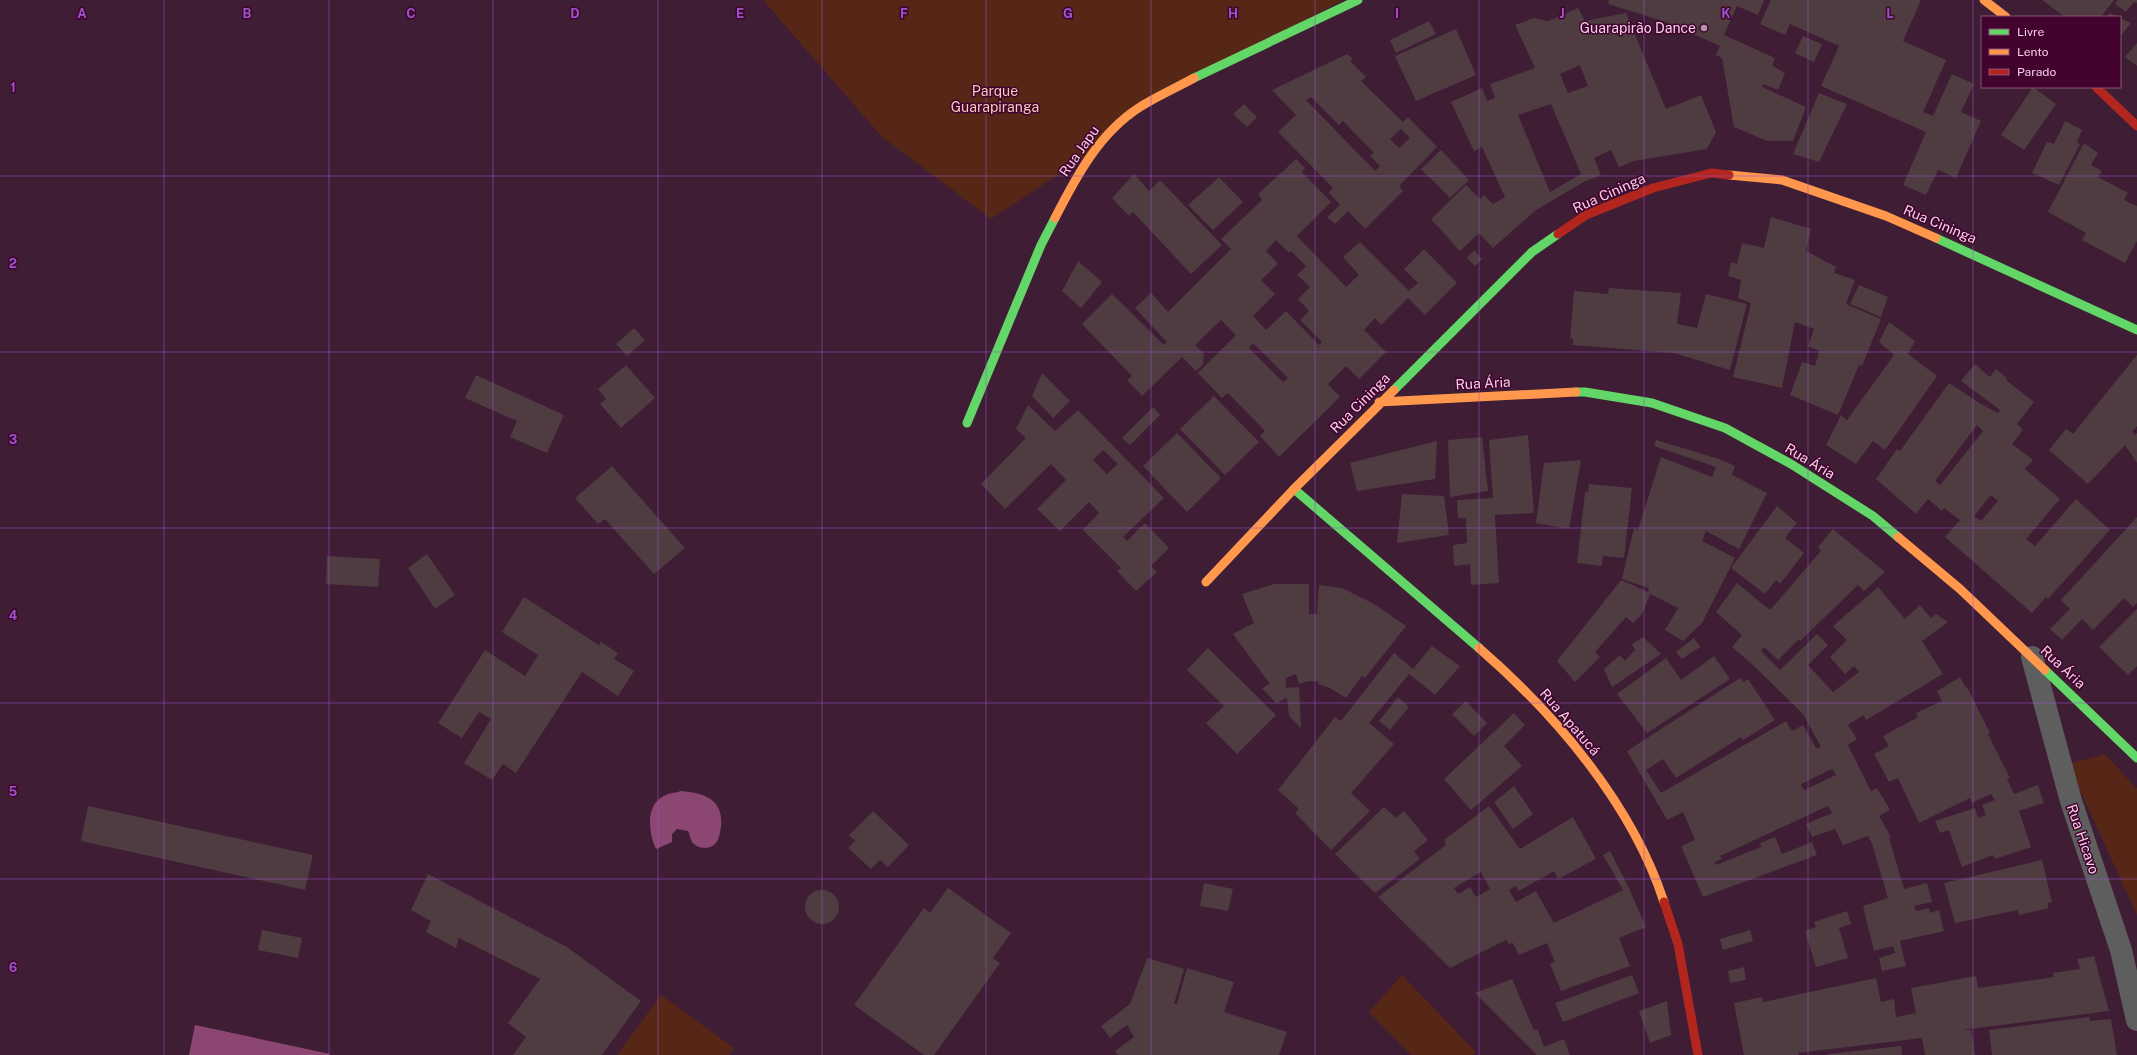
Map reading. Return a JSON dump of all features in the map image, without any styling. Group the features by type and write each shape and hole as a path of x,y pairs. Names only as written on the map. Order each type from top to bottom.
{"street":[{"name":"Rua Japu","path":"967,423 1041,245 1078,174 1107,134 1139,107 1201,74 1358,0"},
{"path":"1984,0 2005,16"},
{"path":"2097,88 2137,126"},
{"name":"Rua Cininga","path":"1206,582 1379,402 1532,252 1586,215 1654,188 1711,173 1782,180 1886,216 2005,268 2137,330"},
{"name":"Rua Ária","path":"1379,402 1585,392 1652,402 1725,428 1791,464 1873,516 1960,588 2137,758"},
{"name":"Rua Apatucá","path":"1294,489 1506,671 1570,739 1613,799 1655,874 1678,944 1698,1055"},
{"name":"Rua Hicavo","path":"2032,657 2070,801 2129,946 2137,1020"}],"green space":[{"name":"Parque Guarapiranga","path":"763,0 1343,0 1131,113 1087,156 991,219 882,137"},
{"path":"2105,754 2137,789 2137,915 2068,764"},
{"path":"1402,975 1476,1052 1472,1055 1411,1055 1369,1012"},
{"path":"661,995 734,1048 729,1055 617,1055"}],"shaded area":[{"path":"681,791 705,796 716,804 721,817 721,827 717,841 710,847 703,848 692,842 688,831 677,829 672,834 672,842 656,849 650,829 653,807 662,797"},
{"path":"195,1025 330,1054 189,1055"}],"building":[{"path":"1609,0 1764,0 1758,15 1737,6 1724,35 1775,58 1772,66 1785,73 1778,90 1763,84 1762,87 1806,107 1793,141 1767,141 1734,127 1722,58 1716,55 1720,46 1666,22 1608,4"},
{"path":"1771,0 1921,0 1903,41 1946,60 1923,112 1933,116 1952,74 1974,84 1961,112 1981,121 1956,178 1938,170 1926,195 1903,185 1926,132 1821,86 1839,46 1790,24 1785,35 1760,24"},
{"path":"2042,0 2114,0 2102,16 2064,16"},
{"path":"2118,0 2137,0 2137,3 2134,2 2126,12 2115,4"},
{"path":"1578,8 1585,21 1626,13 1666,109 1701,95 1716,132 1707,149 1634,161 1619,167 1611,150 1594,158 1601,175 1584,182 1536,210 1493,248 1479,233 1460,251 1431,219 1466,185 1480,199 1484,195 1493,204 1505,197 1482,147 1474,151 1451,102 1482,88 1487,101 1495,98 1490,84 1535,68 1515,25 1534,18 1548,21","holes":["1580,65 1588,86 1568,93 1560,74","1551,104 1581,174 1550,192 1518,115"]},
{"path":"2110,13 2116,16 2108,16"},
{"path":"2121,18 2131,23 2121,36"},
{"path":"1429,21 1436,34 1396,53 1390,40"},
{"path":"1456,29 1476,75 1416,101 1395,56"},
{"path":"1803,36 1822,44 1814,62 1795,53"},
{"path":"2137,43 2137,66 2125,57"},
{"path":"1347,54 1353,59 1350,61 1366,77 1361,81 1403,122 1408,117 1437,147 1399,186 1403,191 1365,229 1348,211 1335,224 1327,217 1340,205 1329,193 1333,188 1278,132 1296,115 1272,90","holes":["1311,97 1339,125 1343,121 1374,153 1370,156 1380,166 1375,171 1306,100","1401,129 1410,138 1399,148 1390,139"]},
{"path":"2032,88 2056,104 2024,150 2001,135"},
{"path":"1819,93 1847,104 1819,162 1793,154"},
{"path":"1244,104 1257,117 1247,127 1233,114"},
{"path":"2065,121 2082,130 2077,142 2080,144 2059,185 2032,173 2047,142 2054,144"},
{"path":"2084,143 2098,153 2091,165 2102,171 2098,177 2128,193 2124,200 2137,206 2137,241 2125,263 2082,240 2086,233 2048,212"},
{"path":"1441,150 1469,180 1450,198 1421,169"},
{"path":"1296,159 1305,168 1302,172 1331,202 1297,236 1346,287 1359,275 1343,257 1360,242 1409,291 1418,283 1404,269 1424,249 1457,283 1425,315 1408,298 1381,325 1375,318 1364,330 1386,352 1359,379 1346,366 1328,384 1340,397 1279,457 1260,436 1265,431 1228,393 1222,398 1198,373 1236,335 1221,320 1195,345 1204,354 1203,365 1196,371 1182,357 1142,396 1127,380 1132,376 1082,324 1112,294 1164,345 1167,342 1135,308 1151,293 1168,312 1231,249 1221,239 1262,200 1258,194","holes":["1276,240 1289,253 1291,251 1306,266 1297,275 1310,287 1298,299 1309,311 1300,320 1322,342 1319,345 1286,311 1266,330 1253,316 1275,294 1261,280 1278,264 1266,251","1253,343 1288,378 1283,382 1249,348"]},
{"path":"1134,174 1149,191 1160,180 1222,245 1191,274 1133,212 1129,216 1112,198"},
{"path":"1219,177 1243,202 1213,230 1188,205"},
{"path":"1771,217 1811,229 1806,251 1836,267 1834,273 1855,280 1846,304 1881,319 1862,366 1859,365 1838,415 1790,395 1802,362 1815,366 1819,351 1808,346 1814,329 1795,322 1782,388 1733,377 1751,303 1738,298 1741,280 1728,276 1731,262 1737,264 1742,243 1764,248"},
{"path":"1474,250 1482,259 1475,266 1467,258"},
{"path":"1078,261 1102,282 1081,308 1062,291"},
{"path":"1859,285 1888,297 1881,317 1850,304"},
{"path":"1609,288 1681,293 1677,324 1697,328 1706,294 1747,304 1730,370 1674,353 1573,345 1573,339 1570,338 1574,291 1608,294"},
{"path":"1889,322 1915,341 1908,354 1937,376 1885,450 1873,441 1856,464 1826,445 1841,415 1847,420 1894,355 1879,342"},
{"path":"634,328 645,340 627,356 616,344"},
{"path":"2137,355 2137,426 2132,432 2135,435 2137,433 2137,463 2125,445 2088,484 2049,450 2066,429 2073,434"},
{"path":"1975,364 1990,377 1996,369 2007,378 2006,380 2034,402 2017,424 2023,430 2012,444 2033,460 2025,469 2060,499 2026,539 2035,546 2076,499 2110,530 2048,599 2046,597 2032,613 1945,537 1960,520 1944,508 1942,511 1928,499 1916,514 1876,479 1897,449 1900,451 1949,383 1981,404 1998,413 2000,410 1961,381","holes":["1977,425 1983,431 1937,489 1940,485 1935,481","1991,495 1998,501 1981,521 1974,516"]},
{"path":"626,365 655,398 621,428 600,404 606,399 598,389"},
{"path":"1042,373 1070,401 1053,418 1032,396"},
{"path":"476,375 564,415 547,453 510,437 517,421 465,398"},
{"path":"1214,396 1259,442 1225,475 1180,429"},
{"path":"1028,405 1055,431 1078,410 1164,498 1123,537 1127,541 1145,523 1169,548 1151,566 1157,572 1136,591 1117,571 1121,568 1083,530 1099,513 1089,502 1060,531 1037,509 1066,480 1051,464 1005,509 981,484 1026,438 1016,429","holes":["1103,450 1118,464 1107,474 1093,460"]},
{"path":"1153,407 1160,415 1130,445 1122,438"},
{"path":"1177,433 1221,478 1187,512 1143,466"},
{"path":"1528,435 1534,513 1495,515 1499,583 1471,585 1470,564 1454,566 1453,545 1467,543 1466,518 1458,518 1457,500 1493,498 1489,440"},
{"path":"1482,437 1488,491 1450,497 1448,440"},
{"path":"1656,440 1722,460 1735,466 1732,475 1767,493 1739,549 1706,531 1702,541 1735,558 1702,623 1683,641 1665,630 1678,608 1650,594 1642,614 1633,623 1626,617 1595,652 1600,657 1575,682 1557,661 1621,580 1648,592 1649,588 1622,579 1634,528 1638,530 1661,457 1712,477 1716,467 1654,446"},
{"path":"1437,441 1435,479 1357,491 1350,463"},
{"path":"1581,460 1569,529 1536,523 1544,463"},
{"path":"612,466 685,548 654,574 605,519 598,524 575,498"},
{"path":"1589,484 1632,488 1624,558 1603,556 1602,566 1577,563 1585,492 1588,492"},
{"path":"1402,494 1444,496 1449,535 1397,543"},
{"path":"1777,506 1797,523 1785,538 1804,553 1780,584 1776,580 1765,594 1731,568"},
{"path":"2137,517 2137,603 2133,607 2124,598 2093,630 2082,619 2062,640 2050,629 2070,609 2061,600"},
{"path":"1833,529 1885,572 1864,591 1858,585 1778,660 1764,647 1761,651 1780,670 1817,634 1828,645 1808,665 1833,692 1859,672 1854,666 1845,674 1830,657 1847,640 1833,626 1878,587 1905,619 1920,605 1931,618 1936,614 1948,622 1922,641 1943,674 1866,720 1863,715 1848,725 1857,739 1848,745 1871,791 1877,788 1890,810 1879,816 1891,837 1889,838 1904,889 1927,883 1932,902 1914,906 1916,911 1929,908 1930,913 1939,910 1944,931 1900,941 1906,966 1882,971 1879,958 1895,953 1893,946 1874,951 1863,906 1888,898 1872,844 1868,836 1843,845 1835,829 1812,837 1806,824 1832,813 1828,806 1720,856 1722,859 1715,862 1716,865 1761,847 1760,843 1775,837 1782,854 1812,842 1817,855 1703,897 1681,846 1695,840 1683,812 1667,820 1627,751 1740,678 1744,682 1748,679 1775,720 1743,740 1741,737 1676,778 1663,759 1646,770 1661,793 1786,721 1792,731 1803,725 1816,748 1821,747 1803,714 1755,667 1732,647 1742,635 1716,612 1737,583 1770,610 1821,551 1818,547","holes":["1832,769 1836,775 1804,790 1801,784"]},
{"path":"427,554 455,595 435,609 408,568"},
{"path":"327,556 380,559 378,587 326,584"},
{"path":"1274,584 1309,584 1309,614 1317,614 1319,585 1342,588 1374,604 1406,626 1365,678 1362,676 1346,698 1330,688 1318,684 1319,682 1309,681 1299,684 1296,674 1286,678 1286,688 1299,687 1301,728 1289,716 1287,698 1276,703 1262,688 1270,684 1233,634 1254,623 1242,594"},
{"path":"524,597 599,645 601,642 618,653 614,659 634,671 618,696 582,672 516,773 503,764 492,780 464,763 491,719 479,712 462,738 438,723 485,650 525,676 538,655 502,632"},
{"path":"2137,609 2137,666 2128,675 2099,647"},
{"path":"1643,637 1661,654 1612,687 1604,669 1620,655 1625,661 1635,650 1632,644"},
{"path":"1694,638 1700,647 1682,659 1676,652"},
{"path":"1432,646 1460,666 1435,695 1409,674 1369,723 1394,744 1351,793 1370,811 1331,850 1295,813 1299,809 1278,790 1335,717 1341,721 1394,653 1413,669"},
{"path":"1208,648 1276,715 1237,754 1206,723 1224,706 1187,670"},
{"path":"1714,656 1730,679 1647,733 1617,694 1666,658 1681,680"},
{"path":"1960,677 1966,688 1967,687 1990,733 1988,734 2010,778 2007,779 2014,794 2038,785 2044,803 2019,811 2031,847 1995,859 1993,855 1962,867 1949,830 1940,833 1935,821 1975,808 1978,818 1986,815 1982,805 1995,800 1991,794 1972,803 1970,798 1919,823 1898,778 1889,782 1874,754 1889,746 1883,736 1918,717 1916,713 1942,701 1937,691"},
{"path":"1398,697 1409,707 1390,730 1379,721"},
{"path":"1466,701 1487,723 1474,736 1452,714"},
{"path":"1514,713 1525,725 1504,746 1522,766 1471,810 1444,779"},
{"path":"1514,786 1533,814 1513,829 1494,802"},
{"path":"88,806 313,855 305,890 81,841"},
{"path":"1489,806 1520,849 1573,817 1596,859 1558,879 1554,871 1519,891 1516,886 1509,890 1516,902 1536,891 1554,923 1623,890 1603,855 1610,851 1629,888 1646,927 1619,938 1630,966 1561,991 1550,964 1555,962 1547,943 1519,955 1513,943 1509,944 1506,940 1450,968 1378,897 1446,845 1444,840","holes":["1481,872 1490,889 1476,897 1470,887 1458,894 1454,888"]},
{"path":"1384,807 1396,818 1404,811 1428,840 1414,851 1420,859 1375,893 1335,854"},
{"path":"873,811 909,845 888,867 880,860 871,869 848,848 855,841 849,835"},
{"path":"2042,860 2052,902 2047,903 2049,908 2019,915 2018,910 1955,923 1944,883"},
{"path":"428,874 567,947 641,1001 602,1055 513,1055 526,1037 508,1023 540,979 459,938 456,948 426,932 431,921 411,910"},
{"path":"1204,883 1233,889 1228,911 1200,906"},
{"path":"948,888 1011,933 993,958 1000,963 934,1055 924,1055 854,1005 924,908 930,913"},
{"path":"825,890 832,892 837,897 839,907 837,917 832,922 819,924 812,922 807,917 805,904 807,897 812,892"},
{"path":"1847,911 1851,924 1839,928 1848,958 1816,967 1805,931 1816,927 1814,922"},
{"path":"262,930 302,938 298,958 258,950"},
{"path":"1750,930 1753,941 1723,950 1720,939"},
{"path":"2094,956 2109,1011 1962,1030 1971,1030 1975,1055 1925,1055 1922,1038 1798,1053 1799,1055 1744,1055 1734,1003 1762,997 1763,1002 1876,978 1881,1002 1894,999 1896,1017 1916,1013 1911,988 1976,976 1978,988 2054,977 2053,973 2080,969 2077,959"},
{"path":"1147,958 1184,969 1174,1004 1177,1004 1187,968 1234,982 1224,1012 1287,1032 1279,1055 1118,1055 1115,1051 1134,1037 1127,1025 1110,1038 1101,1026 1130,1004"},
{"path":"1744,967 1746,980 1730,983 1728,971"},
{"path":"1632,975 1639,993 1563,1022 1555,1003"},
{"path":"1512,979 1534,1030 1538,1030 1544,1047 1564,1039 1570,1055 1537,1055 1475,993"},
{"path":"1667,1001 1671,1035 1650,1043 1639,1011"},
{"path":"2089,1017 2090,1021 2111,1019 2117,1055 1992,1055 1989,1030"},
{"path":"1901,1046 1902,1055 1828,1055 1828,1054"}],"traffic: fast":[{"path":"1194,78 1358,0"},
{"path":"967,423 1041,245 1055,218"},
{"path":"1394,390 1532,252 1558,234"},
{"path":"1936,238 2137,330"},
{"path":"1576,392 1585,392 1652,403 1725,428 1791,464 1873,516 1898,537"},
{"path":"1294,489 1479,648"},
{"path":"2045,670 2137,758"}],"traffic: slow":[{"path":"1984,0 2005,16"},
{"path":"1055,218 1080,172 1112,130 1140,107 1194,78"},
{"path":"1729,175 1782,180 1886,216 1936,238"},
{"path":"1206,582 1294,489 1394,390"},
{"path":"1379,402 1576,392"},
{"path":"1898,537 1960,589 2045,670"},
{"path":"1479,648 1536,702 1588,763 1612,796 1632,830 1650,866 1664,902"}],"traffic: jam":[{"path":"2097,88 2137,126"},
{"path":"1558,234 1586,215 1653,188 1711,173 1729,175"},
{"path":"1664,902 1678,944 1698,1055"}],"place":[{"name":"Guarapirão Dance","path":"1704,28"}]}
